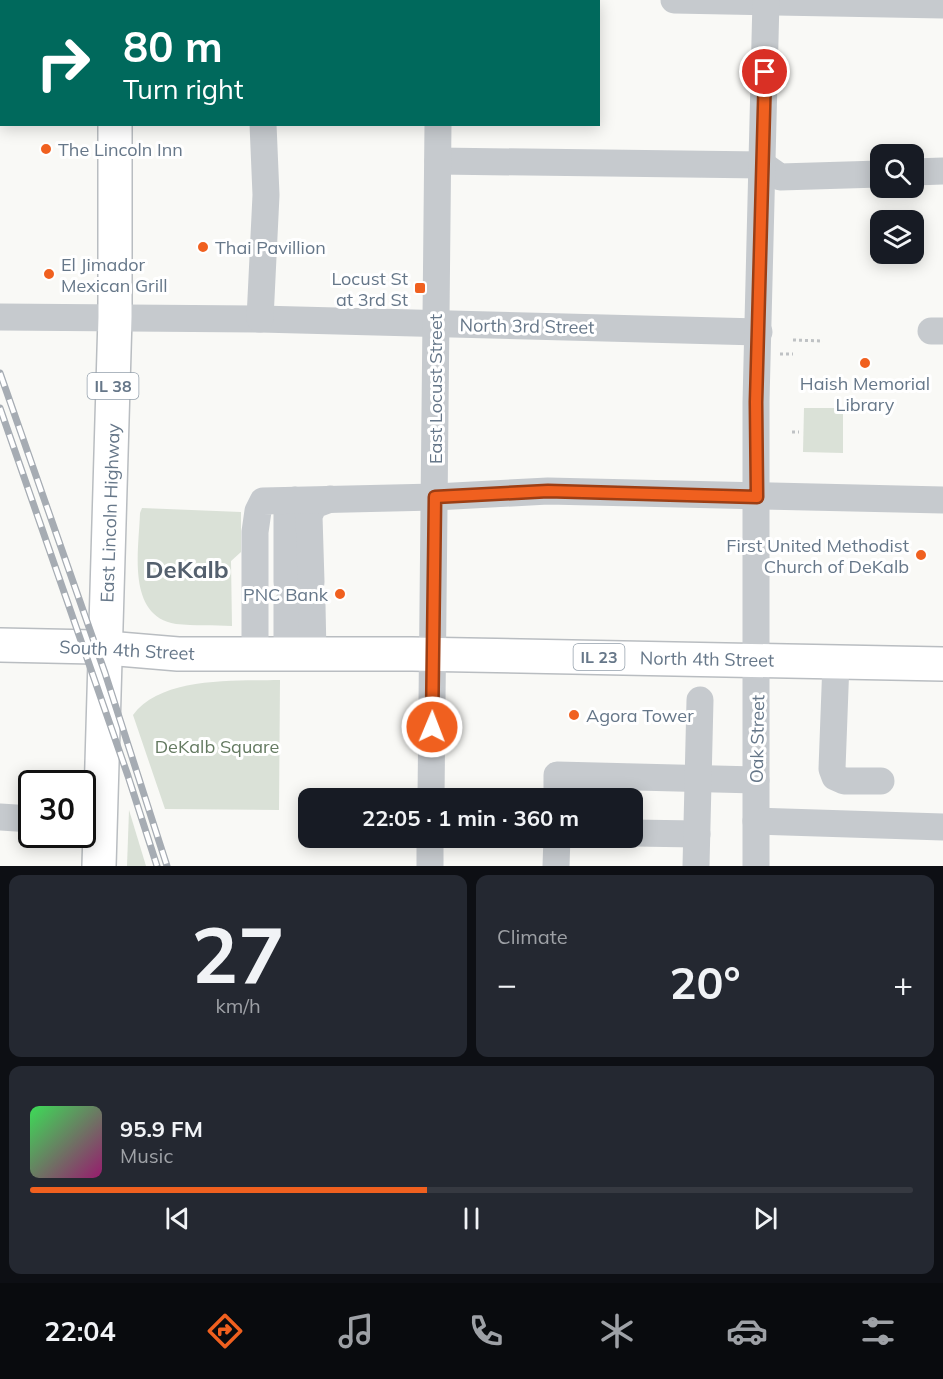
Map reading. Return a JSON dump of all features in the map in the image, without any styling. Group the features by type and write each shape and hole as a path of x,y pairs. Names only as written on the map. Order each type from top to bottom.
{"main road":[{"name":"East Lincoln Highway","path":"96,771 106,647 115,317 115,126"},
{"name":"South 4th Street","path":"0,645 106,647 167,653 291,654"},
{"name":"North 4th Street","path":"291,654 432,654 943,664"},
{"name":"East Lincoln Highway","path":"96,847 99,866"}],"street":[{"path":"674,0 943,5"},
{"name":"Oak Street","path":"756,866 756,402 766,1"},
{"path":"260,319 266,195 262,126"},
{"name":"East Locust Street","path":"431,788 438,126"},
{"path":"438,160 763,165 780,177 870,174"},
{"path":"924,172 943,171"},
{"name":"North 3rd Street","path":"0,316 260,319 759,332"},
{"path":"291,654 255,532 258,512 263,501 435,497 548,491 943,500"},
{"path":"291,654 309,516 314,505 311,500"},
{"path":"836,662 832,769 835,777 844,781 881,781"},
{"path":"696,866 700,700"},
{"path":"557,788 557,775 756,780"},
{"path":"0,817 18,818"},
{"path":"756,822 943,827"},
{"path":"643,833 697,834"},
{"path":"430,848 430,866"},
{"path":"556,866 557,848"}],"path":[{"path":"793,340 823,340"},
{"path":"779,354 793,354"},
{"path":"792,432 799,432"}],"green space":[{"path":"804,408 843,408 843,453 803,452"},
{"path":"142,508 241,512 241,552 231,561 232,626 176,624 160,618 149,608 142,595 139,579 138,544"},
{"name":"DeKalb Square","path":"280,680 279,810 165,809 133,715 146,702 180,687 222,681"},
{"path":"129,810 146,866 127,866"}],"railway":[{"path":"0,373 105,673 167,866"},
{"path":"0,408 157,866"}],"place":[{"name":"The Lincoln Inn","path":"46,149"},
{"name":"Thai Pavillion","path":"203,247"},
{"name":"El Jimador Mexican Grill","path":"49,274"},
{"name":"Locust St at 3rd St","path":"420,288"},
{"name":"Haish Memorial Library","path":"865,363"},
{"name":"First United Methodist Church of DeKalb","path":"921,555"},
{"name":"PNC Bank","path":"340,594"},
{"name":"Agora Tower","path":"574,715"}],"district":[{"name":"DeKalb","path":"187,569"}],"route":[{"path":"432,727 435,497 548,491 757,497 756,402 765,72"}]}
